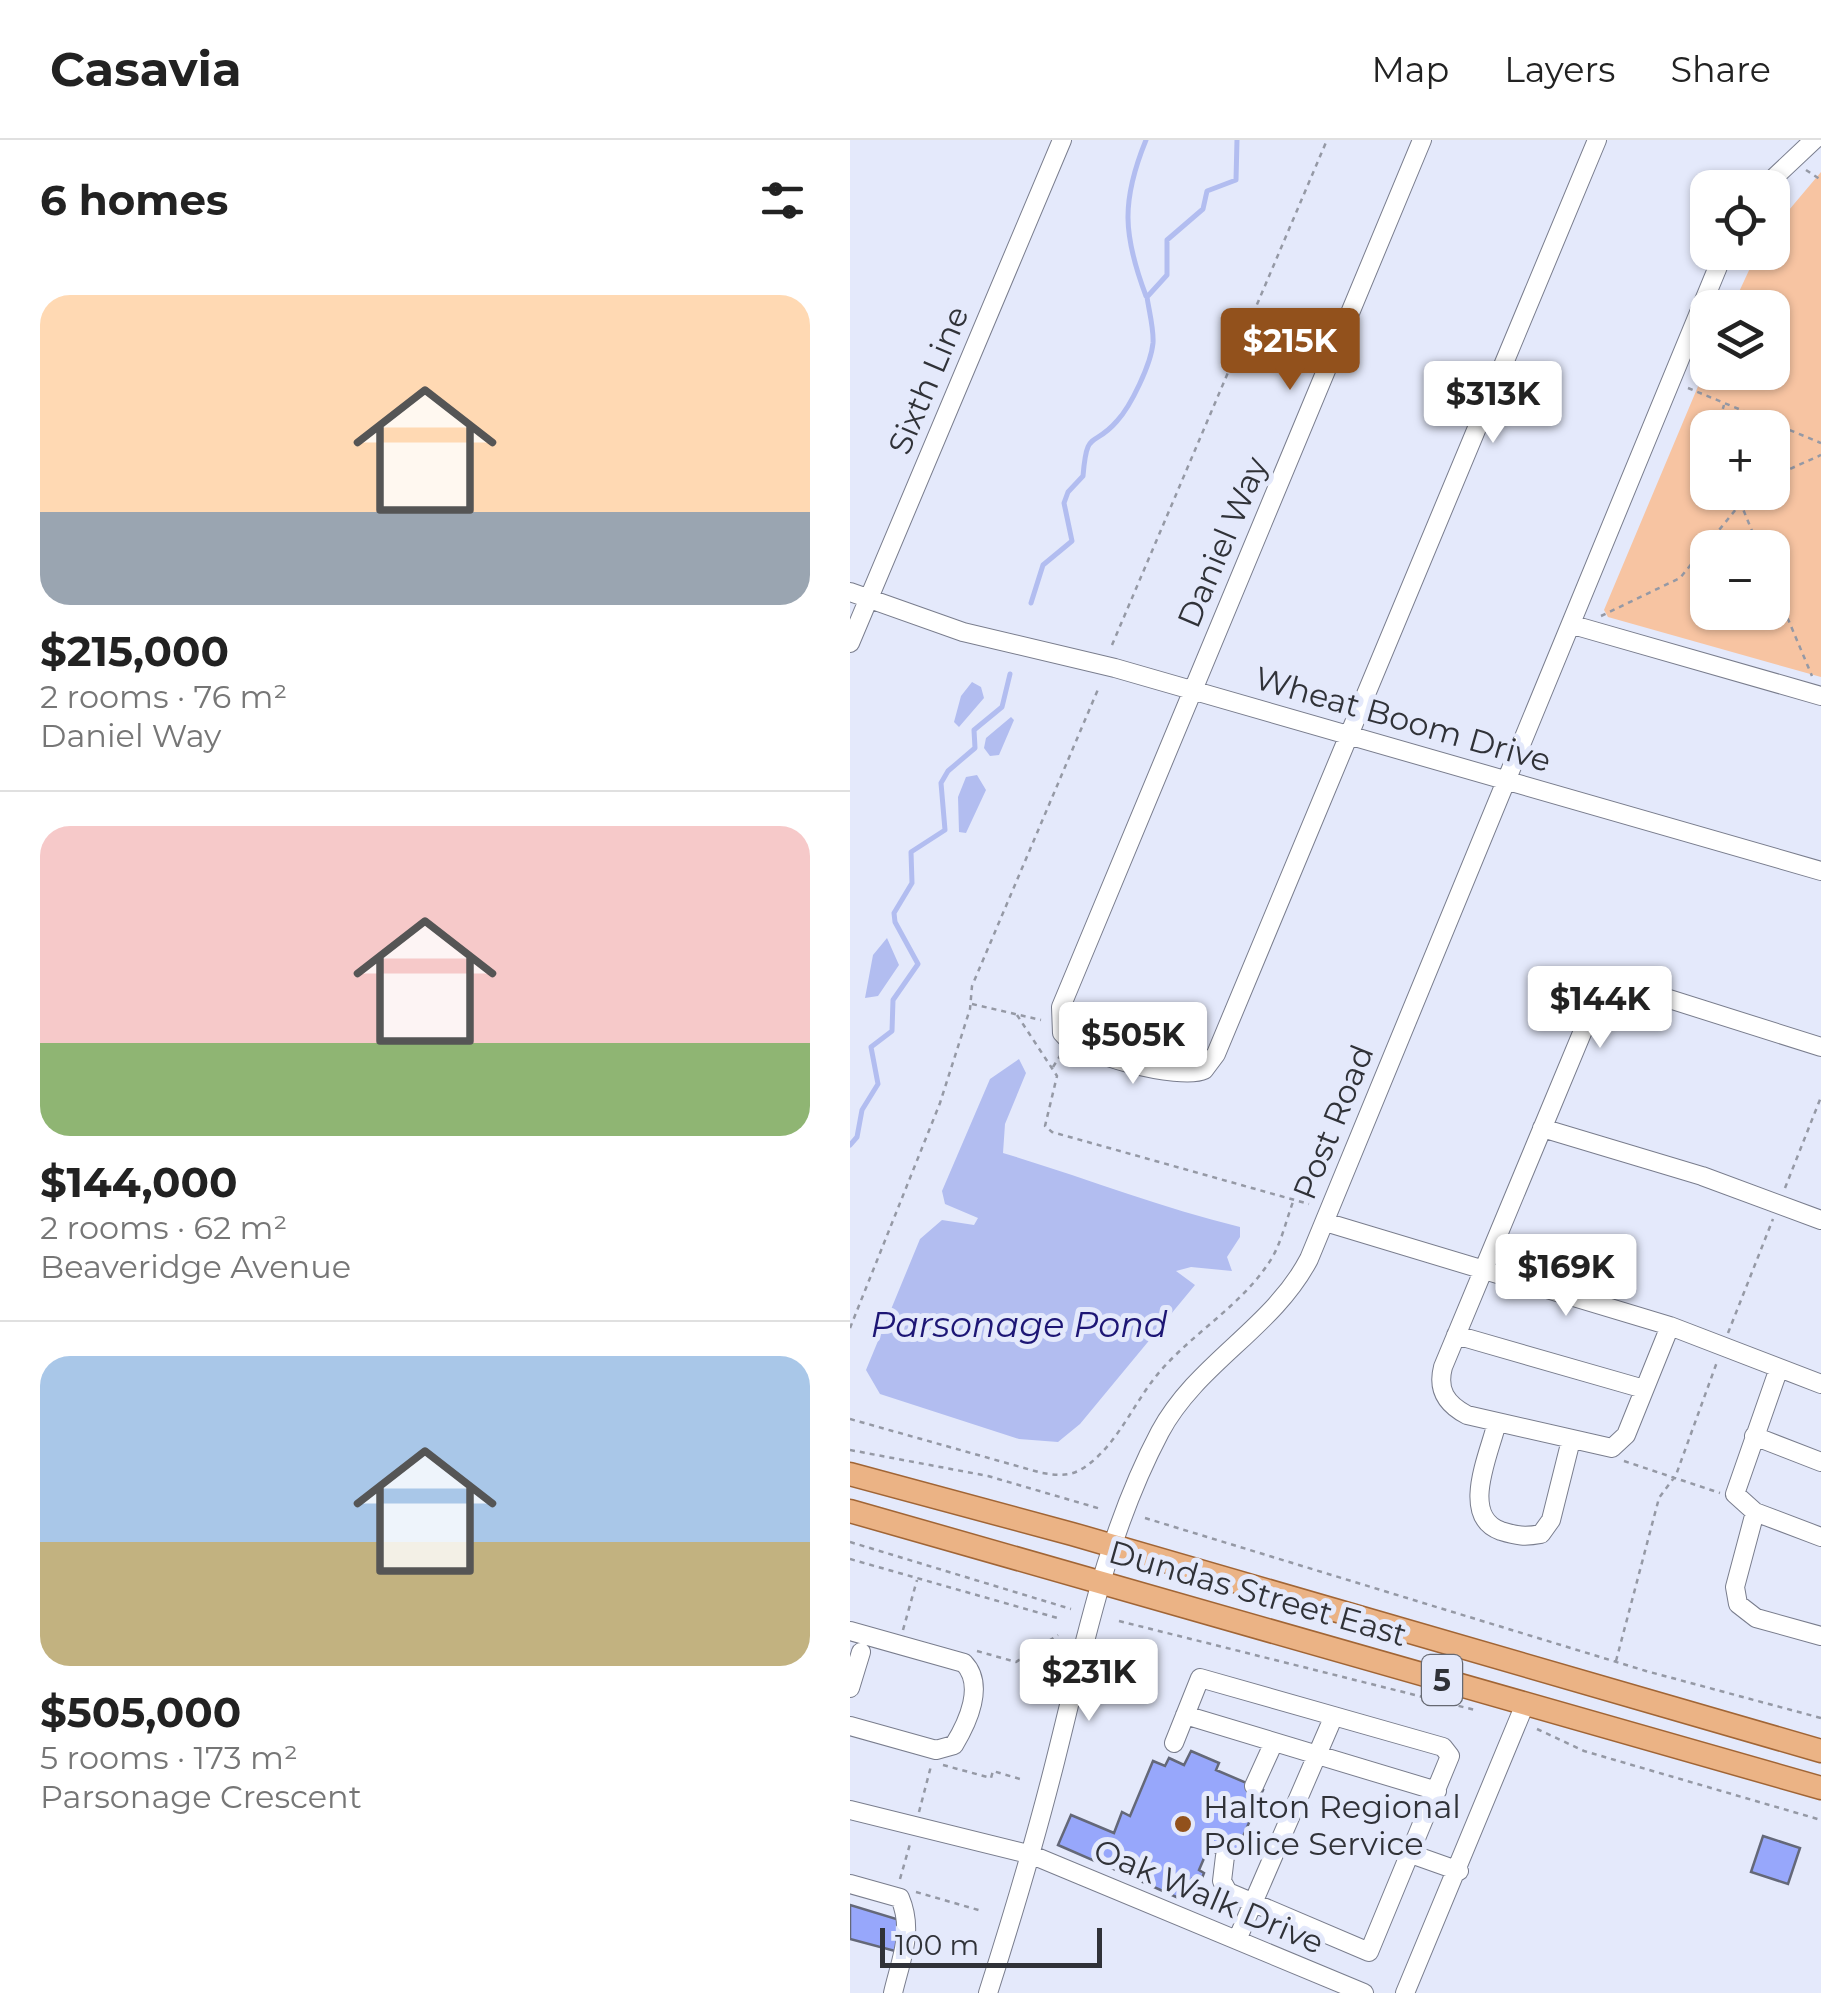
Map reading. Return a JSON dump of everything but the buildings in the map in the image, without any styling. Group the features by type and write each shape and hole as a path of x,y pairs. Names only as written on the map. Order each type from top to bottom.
{"main road":[{"name":"Dundas Street East","path":"850,1474 1821,1751"},
{"name":"Dundas Street East","path":"850,1511 1821,1788"}],"street":[{"name":"Sixth Line","path":"850,643 1062,140"},
{"name":"Daniel Way","path":"1347,735 1216,1054 1204,1070 1182,1076 1080,1048 1062,1033 1061,1007 1422,140"},
{"path":"1347,735 1597,140"},
{"path":"1783,170 1814,140"},
{"name":"Post Road","path":"988,1993 1032,1855 1100,1582 1135,1483 1162,1428 1209,1370 1282,1300 1303,1271 1717,270"},
{"name":"Wheat Boom Drive","path":"850,592 967,631 1192,690 1821,871"},
{"path":"1573,624 1821,696"},
{"path":"1670,1326 1618,1445 1604,1448 1466,1415 1444,1396 1441,1374 1597,996 1615,984 1750,1021 1821,1047"},
{"path":"1542,1128 1702,1176 1821,1220"},
{"path":"1325,1222 1670,1326 1821,1384"},
{"path":"1456,1335 1644,1389"},
{"path":"1779,1368 1735,1484 1747,1507 1734,1587 1738,1604 1756,1618 1821,1636"},
{"path":"1498,1422 1478,1502 1482,1518 1495,1529 1523,1538 1541,1534 1550,1520 1571,1440"},
{"path":"1754,1436 1821,1462"},
{"path":"1747,1507 1821,1538"},
{"path":"850,1631 964,1663 973,1673 974,1691 954,1746 936,1750 850,1726"},
{"path":"850,1688 861,1652"},
{"path":"1174,1743 1200,1678 1443,1747 1450,1756 1369,1952 1228,1892 1222,1882 1225,1856"},
{"path":"1405,1993 1525,1704"},
{"path":"1184,1716 1437,1791"},
{"path":"1237,1940 1333,1718"},
{"path":"1254,1786 1274,1742"},
{"name":"Oak Walk Drive","path":"850,1810 1032,1855 1364,1993"},
{"path":"1410,1854 1458,1870"},
{"path":"850,1884 900,1898 906,1912 909,1928 893,1993"}],"path":[{"path":"1112,645 1327,140"},
{"path":"1672,380 1821,443"},
{"path":"1723,410 1725,404"},
{"path":"1790,470 1821,455"},
{"path":"1601,616 1680,578 1696,564 1734,510"},
{"path":"1790,624 1812,677"},
{"path":"850,1328 940,1103 986,951 1099,687"},
{"path":"970,1004 1041,1020"},
{"path":"1017,1015 1057,1076 1044,1126 1052,1132 1309,1204"},
{"path":"1052,1068 1060,1056"},
{"path":"1782,1197 1821,1096"},
{"path":"850,1418 1042,1474 1064,1476 1081,1469 1110,1441 1186,1344 1260,1276 1271,1260 1294,1199"},
{"path":"1726,1339 1775,1213"},
{"path":"1616,1662 1659,1498 1676,1475 1717,1362"},
{"path":"850,1450 988,1476 1102,1509"},
{"path":"1620,1460 1676,1475 1747,1507"},
{"path":"1145,1518 1646,1671 1821,1718"},
{"path":"850,1542 1071,1609"},
{"path":"850,1559 1061,1619"},
{"path":"903,1630 917,1578"},
{"path":"1118,1621 1478,1711"},
{"path":"995,1656 1016,1662 1058,1635"},
{"path":"1537,1729 1584,1751 1821,1820"},
{"path":"919,1811 932,1761 991,1778 993,1771 1020,1779"},
{"path":"898,1887 913,1832"}],"shaded area":[{"path":"1821,172 1821,677 1608,617 1604,610 1696,390 1790,390 1790,290 1740,290 1749,270 1790,270 1790,209"}],"water":[{"path":"972,682 981,687 984,698 959,727 954,722 961,696"},
{"path":"1011,717 1014,720 999,755 990,756 984,748 986,738"},
{"path":"977,775 986,790 966,833 959,832 958,797 966,777"},
{"path":"887,938 899,965 878,996 865,998 873,955"},
{"name":"Parsonage Pond","path":"1019,1059 1026,1073 1005,1124 1003,1153 1240,1227 1240,1237 1227,1257 1232,1271 1191,1267 1176,1271 1195,1285 1080,1424 1058,1442 1019,1439 880,1394 866,1370 920,1239 942,1220 974,1225 978,1218 945,1204 942,1191 990,1079"}],"waterway":[{"path":"1146,140 1132,182 1128,218 1133,254 1146,296"},
{"path":"1031,603 1043,565 1072,541 1064,503 1068,492 1083,476 1089,444 1122,414 1144,373 1153,343 1147,297 1167,275 1167,240 1203,209 1207,191 1236,180 1237,140"},
{"path":"850,1145 857,1137 862,1110 878,1084 871,1047 892,1031 893,1000 918,964 894,913 912,883 911,852 945,830 941,783 948,771 975,748 974,730 1002,707 1010,674"}],"place":[{"name":"Halton Regional Police Service","path":"1183,1824"}]}
